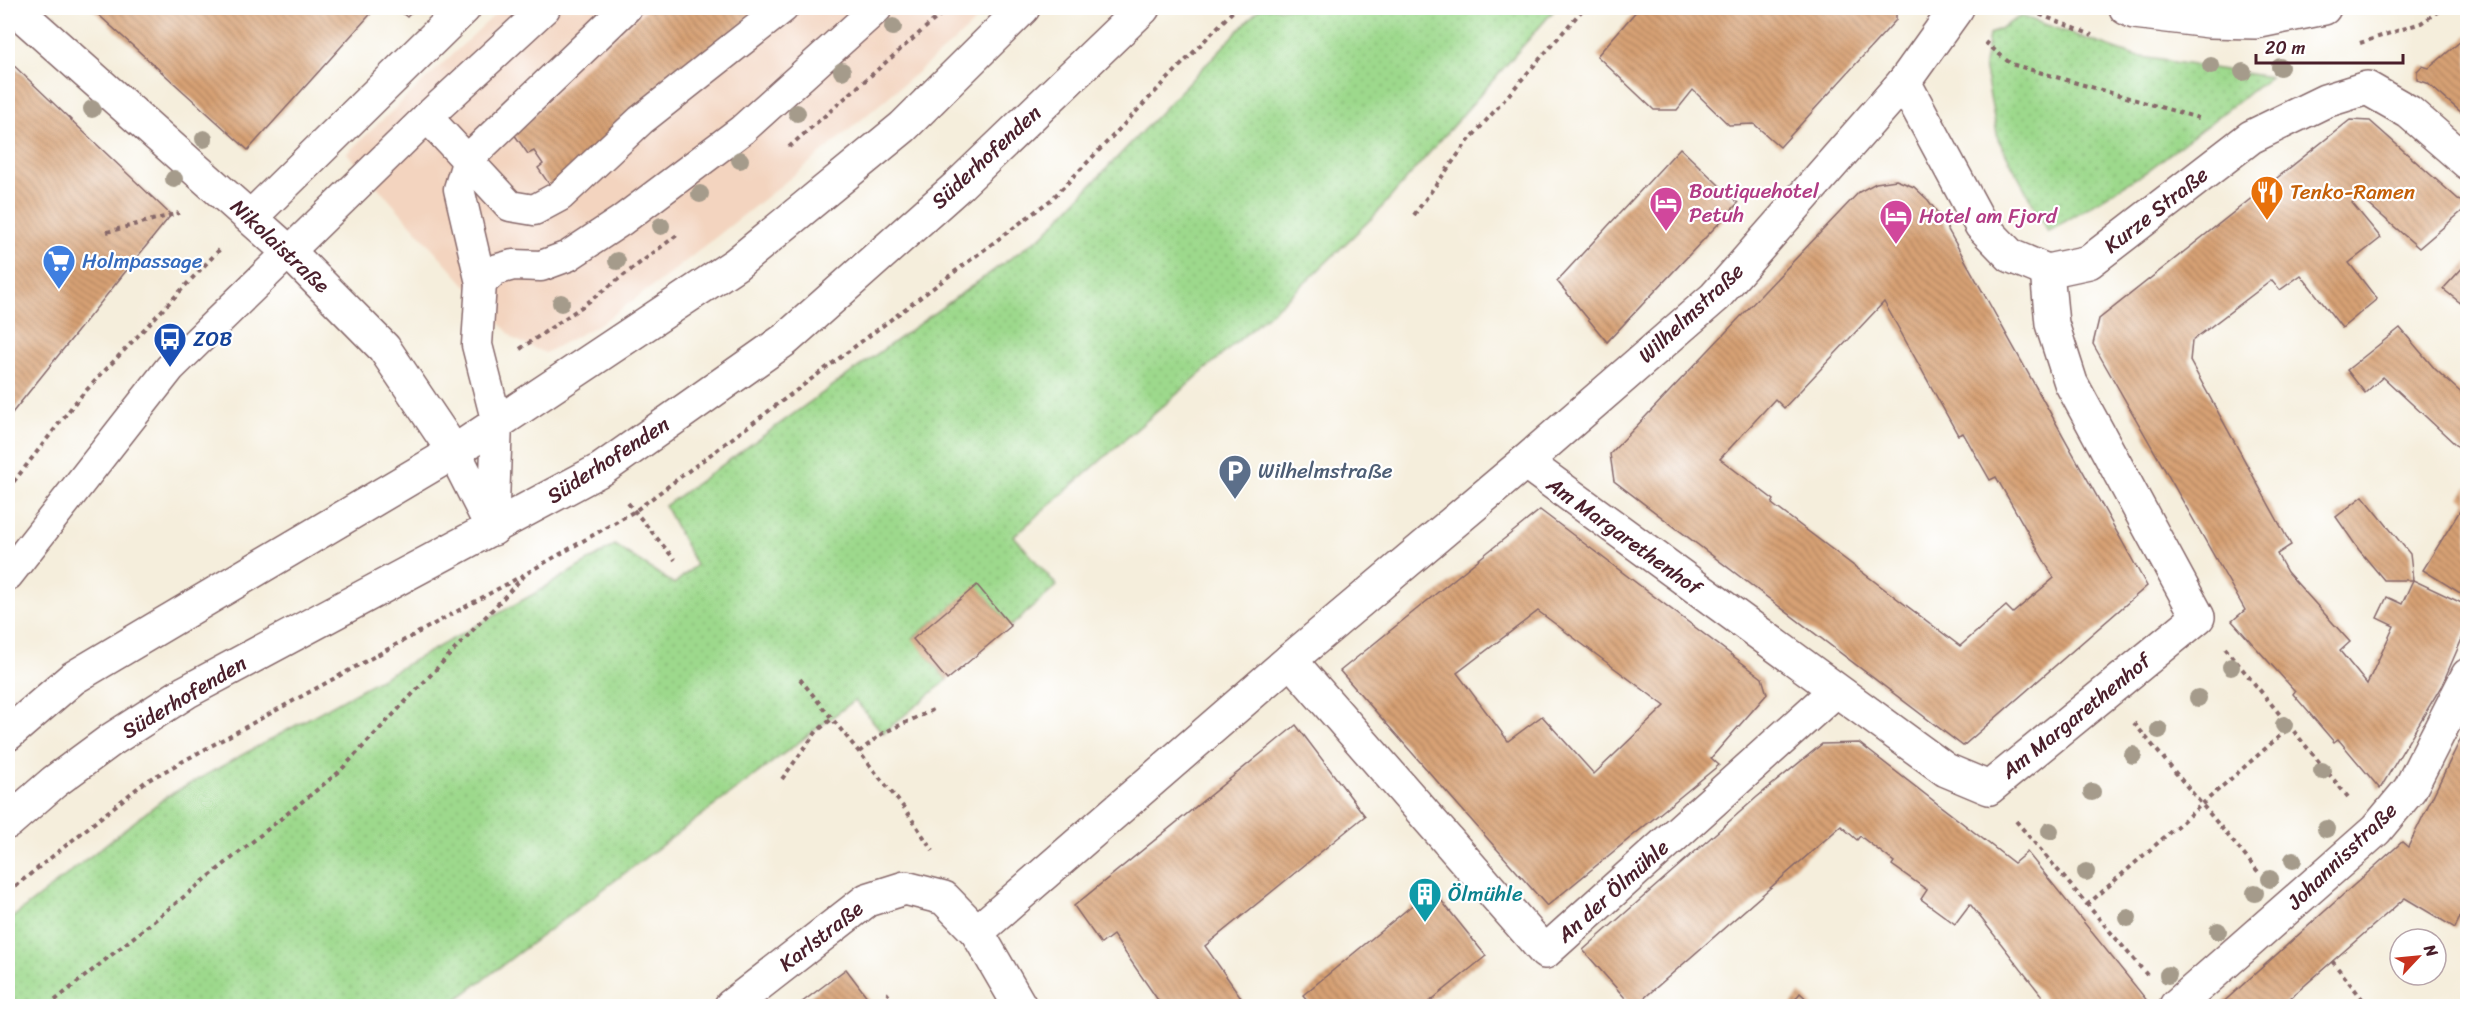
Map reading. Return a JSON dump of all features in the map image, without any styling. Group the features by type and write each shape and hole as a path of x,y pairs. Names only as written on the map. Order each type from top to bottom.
{"street":[{"name":"Nikolaistraße","path":"14,8 251,217 384,348 454,452 492,530"},
{"path":"251,217 464,8"},
{"path":"8,734 73,678 454,452 736,264 903,128 1023,8"},
{"name":"Süderhofenden","path":"8,822 54,782 111,740 186,692 602,469 786,339 959,185 1143,8"},
{"path":"2126,8 2134,12 2209,21 2243,22 2255,22 2324,8"},
{"name":"Wilhelmstraße","path":"977,932 1290,660 1525,462 1715,297 1904,82 1955,11"},
{"path":"1904,82 1981,225 2011,256 2047,271 2052,324 2071,382 2198,617"},
{"name":"Kurze Straße","path":"2047,271 2089,262 2251,137 2325,101 2367,88 2409,112 2468,163"},
{"name":"Am Margarethenhof","path":"1525,462 1946,770 1989,788 2198,617"},
{"name":"An der Ölmühle","path":"1290,660 1545,952 1835,691"},
{"name":"Johannisstraße","path":"2176,1006 2376,830 2410,789 2468,675"},
{"name":"Karlstraße","path":"731,1006 867,900 905,888 944,898"},
{"path":"944,898 977,932 1020,1006"}],"lane":[{"path":"8,575 170,368 427,117 545,8"},
{"path":"492,530 497,423 477,345 480,283 459,189 468,159 626,8"},
{"path":"427,117 510,206 534,210 560,196 641,120 783,8"},
{"path":"480,283 495,270 513,265 541,266 568,256 621,221 742,130 877,8"}],"path":[{"path":"1414,215 1465,145 1584,8"},
{"path":"2357,45 2421,23 2443,8"},
{"path":"1955,11 2011,64 2215,123 2251,137"},
{"path":"107,232 184,211"},
{"path":"8,489 78,399 251,217"},
{"path":"213,241 221,249"},
{"path":"519,350 550,388"},
{"path":"602,469 675,560"},
{"path":"48,1006 339,772 527,573"},
{"path":"2198,617 2376,830"},
{"path":"800,679 905,810 933,850 944,898"},
{"path":"859,752 883,733 935,709"},
{"path":"782,779 817,730 833,718"},
{"path":"2134,722 2289,907"},
{"path":"2087,904 2290,727"},
{"path":"1989,788 2154,984"},
{"path":"2332,961 2367,1006"},
{"path":"873,1006 889,993"}],"shaded area":[{"path":"502,8 990,8 958,38 823,152 667,276 603,322 545,353 514,339 347,153"}],"green space":[{"path":"1260,8 1556,8 1375,215 1308,280 1014,536 1057,586 1011,626 977,586 913,638 947,680 883,733 855,700 448,1006 8,1006 8,921 166,797 532,595 615,545 674,584 696,565 665,506 1043,235"},
{"path":"2021,16 2135,56 2270,77 2146,172 2048,232 1998,139 1984,65 1989,35"}],"building":[{"path":"91,8 376,8 248,150"},
{"path":"396,8 416,8 407,17"},
{"path":"648,8 772,8 553,190 538,168 543,164 534,151 528,154 514,134"},
{"path":"1639,8 1896,8 1896,20 1780,147 1754,124 1729,125 1693,90 1677,110 1654,110 1597,56"},
{"path":"2468,35 2468,118 2427,83 2417,80 2417,71 2422,66 2429,68"},
{"name":"Holmpassage","path":"8,60 171,215 8,418"},
{"path":"2350,120 2370,121 2467,207 2419,248 2360,197 2352,203 2381,238 2349,263 2377,299 2342,328 2301,275 2280,290 2272,280 2192,341 2190,361 2291,545 2277,554 2287,572 2350,642 2340,651 2367,684 2394,626 2377,618 2387,597 2402,604 2413,580 2468,606 2468,625 2442,685 2380,789 2338,739 2334,742 2293,694 2295,691 2232,621 2245,610 2093,344 2099,319"},
{"path":"1680,148 1738,203 1607,342 1557,281"},
{"path":"1896,180 1914,187 1928,200 1942,219 2147,586 1963,746 1614,481 1610,454 1859,192 1876,183","holes":["1884,302 1958,435 1963,433 1990,480 1996,477 2054,578 2013,613 2006,606 1960,646 1772,504 1774,500 1720,459 1775,399 1784,408"]},
{"path":"2468,262 2468,309 2443,289"},
{"path":"2400,328 2435,369 2468,399 2468,456 2383,377 2365,393 2347,370"},
{"path":"2468,486 2468,598 2423,570 2466,501 2460,497"},
{"path":"2363,496 2410,554 2413,580 2384,580 2336,517"},
{"path":"1540,510 1762,678 1767,694 1711,758 1719,765 1547,906 1340,671","holes":["1538,611 1665,706 1594,774 1542,716 1508,741 1457,673"]},
{"path":"977,585 1011,626 947,680 913,639"},
{"path":"2468,724 2468,900 2455,928 2405,898 2281,1006 2219,1006 2402,842 2408,847"},
{"path":"1296,725 1365,816 1205,946 1247,1006 1162,1006 1113,935 1101,944 1074,906"},
{"path":"1859,743 2014,863 2027,852 2149,1003 2145,1006 2038,1006 2045,1000 1970,904 1955,924 1921,899 1927,890 1892,865 1894,862 1860,836 1857,840 1841,826 1635,1006 1632,1006 1583,950 1757,797 1822,744"},
{"name":"Ölmühle","path":"1432,889 1486,956 1424,1006 1312,1006 1303,995"},
{"path":"846,969 874,1006 797,1006"},
{"path":"1800,993 1814,1006 1790,1006"}],"place":[{"name":"Tenko-Ramen","path":"2267,221"},
{"name":"Boutiquehotel Petuh","path":"1666,232"},
{"name":"Hotel am Fjord","path":"1896,245"},
{"name":"Holmpassage","path":"59,290"},
{"name":"ZOB","path":"170,368"},
{"name":"Wilhelmstraße","path":"1235,500"},
{"name":"Ölmühle","path":"1425,923"}]}
